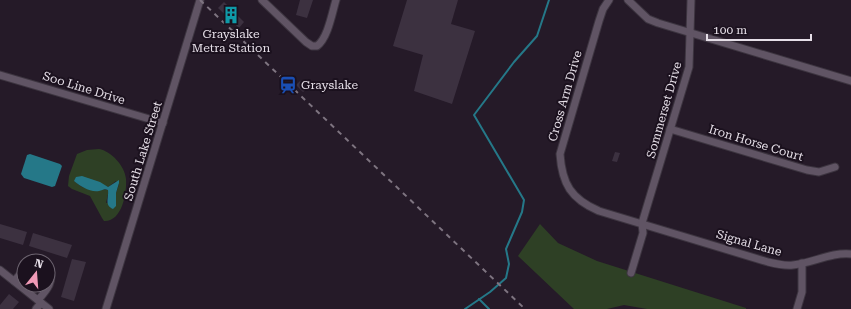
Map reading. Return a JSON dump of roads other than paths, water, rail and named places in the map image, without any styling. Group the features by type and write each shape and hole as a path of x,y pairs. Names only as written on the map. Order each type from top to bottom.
{"street":[{"name":"South Lake Street","path":"106,309 200,0"},
{"path":"262,0 296,33 312,46 317,46 322,43 336,0"},
{"name":"Cross Arm Drive","path":"609,0 603,9 599,21 563,142 560,154 561,167 567,185 579,200 599,211 642,223"},
{"path":"628,0 648,19 851,81"},
{"name":"Sommerset Drive","path":"631,273 643,233 642,223 689,67 691,0"},
{"name":"Soo Line Drive","path":"0,75 163,123"},
{"name":"Iron Horse Court","path":"670,129 807,170 819,172 834,167"},
{"name":"Signal Lane","path":"642,223 781,265 793,265 838,254 851,254"},
{"path":"797,309 802,292 802,263"},
{"path":"0,270 49,309"},
{"path":"36,309 45,293"}],"water":[{"path":"30,154 62,166 55,186 52,187 24,178 21,174 27,155"},
{"path":"82,176 100,182 108,187 119,180 116,193 116,206 113,209 108,203 108,190 89,190 74,181 76,177"}],"waterway":[{"path":"465,309 490,292 506,278 509,264 506,249 522,212 524,200 474,115 514,62 537,36 549,0"},
{"path":"479,299 489,309"}],"railway":[{"path":"200,0 525,309"}],"place":[{"name":"Grayslake Metra Station","path":"231,15"},
{"name":"Grayslake","path":"288,85"}]}
